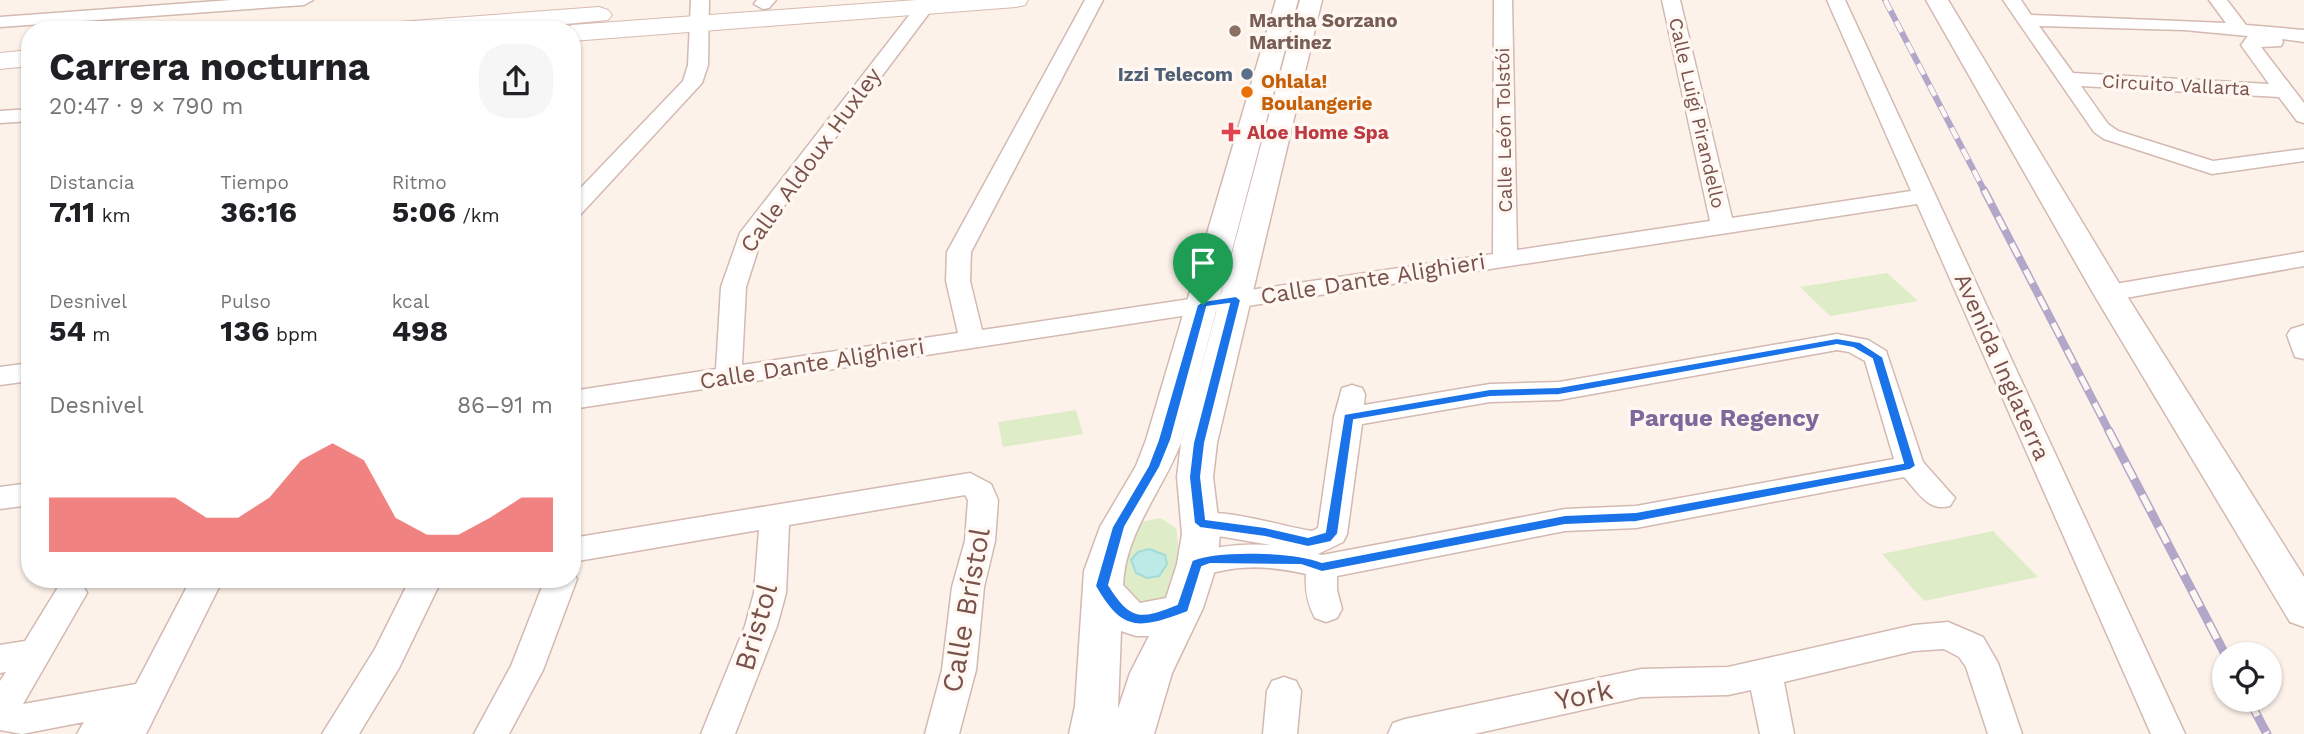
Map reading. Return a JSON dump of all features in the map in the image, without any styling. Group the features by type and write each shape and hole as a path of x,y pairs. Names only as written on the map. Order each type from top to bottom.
{"main road":[{"path":"581,31 765,2 813,0"},
{"path":"542,21 700,11 1016,0"},
{"path":"0,61 21,59"},
{"path":"0,77 21,75"}],"street":[{"path":"72,17 81,0"},
{"path":"0,22 230,2 304,0"},
{"path":"972,340 958,281 959,252 1094,0"},
{"path":"1132,734 1151,673 1183,608 1197,564 1199,517 1195,477 1219,302 1287,0"},
{"path":"1091,734 1097,706 1102,586 1119,527 1154,467 1219,302 1311,0"},
{"name":"Calle León Tolstói","path":"1503,0 1505,259"},
{"name":"Calle Luigi Pirandello","path":"1671,0 1723,226"},
{"name":"Avenida Inglaterra","path":"1836,0 2168,734"},
{"path":"1937,0 2109,293 2304,611"},
{"name":"Circuito Vallarta","path":"2012,0 2101,128 2111,135 2198,165 2222,168 2304,155"},
{"path":"2218,0 2240,30"},
{"path":"218,21 230,2"},
{"name":"Calle Aldoux Huxley","path":"729,377 732,286 739,260 752,233 927,3"},
{"path":"194,21 206,4"},
{"path":"581,200 691,83 698,65 700,11"},
{"path":"2026,20 2110,20 2304,36"},
{"name":"Circuito Vallarta","path":"2304,46 2263,41 2252,41 2250,45 2304,117"},
{"name":"Circuito Vallarta","path":"2067,79 2285,91"},
{"path":"0,117 21,116"},
{"name":"Calle Dante Alighieri","path":"581,399 1924,196"},
{"path":"2109,293 2304,259"},
{"path":"2304,333 2300,335 2304,351"},
{"path":"1135,501 1159,495 1172,497 1199,517 1308,542 1326,538 1332,534 1350,405 1490,393 1559,391 1837,341 1856,344 1877,357 1910,466 1940,498"},
{"path":"1197,564 1216,558 1263,558 1302,559 1322,567 1565,520 1636,517 1910,466"},
{"path":"581,548 960,484 970,484 976,488"},
{"name":"Calle Brístol","path":"942,734 960,670 968,587 980,541 983,500 981,492 976,488"},
{"path":"0,498 21,495"},
{"name":"Bristol","path":"718,734 764,615 773,566 775,516"},
{"path":"1322,567 1321,590 1326,609"},
{"path":"1102,586 1126,617 1139,621 1155,619 1183,608"},
{"path":"94,734 129,732 203,588"},
{"path":"340,734 386,663 422,588"},
{"path":"491,734 526,670 558,588"},
{"path":"71,593 2,712 9,718 22,719 148,696"},
{"name":"York","path":"1405,734 1641,683 1728,681 1914,638 1948,635 1971,647 1981,663 2005,734"},
{"path":"0,659 35,653"},
{"path":"1765,672 1777,734"},
{"path":"1280,734 1284,691"}],"green space":[{"path":"1887,273 1918,301 1830,316 1800,287"},
{"path":"1076,410 1083,434 1003,447 998,422"},
{"path":"1160,518 1176,528 1177,564 1171,586 1149,613 1115,584 1120,558 1141,522"},
{"path":"1993,531 2038,577 1924,601 1882,554"}],"water":[{"path":"1149,549 1165,555 1167,564 1159,576 1147,578 1136,573 1131,560 1138,552"}],"railway":[{"path":"1885,0 1985,192"},
{"path":"1984,190 2110,433"},
{"path":"2109,431 2219,642"},
{"path":"2255,712 2267,734"}],"place":[{"name":"Martha Sorzano Martinez","path":"1235,31"},
{"name":"Izzi Telecom","path":"1247,74"},
{"name":"Ohlala! Boulangerie","path":"1247,92"},
{"name":"Aloe Home Spa","path":"1231,132"}],"district":[{"name":"Parque Regency","path":"1724,418"}],"route":[{"path":"1236,300 1199,443 1195,477 1200,523 1265,532 1308,542 1315,542 1332,534 1348,417 1490,393 1559,391 1837,341 1856,344 1877,357 1910,466 1636,517 1565,520 1322,567 1302,559 1209,559 1197,564 1183,608 1155,619 1139,621 1126,617 1114,605 1102,586 1104,571 1124,516 1154,467 1203,305 1236,300"}]}
